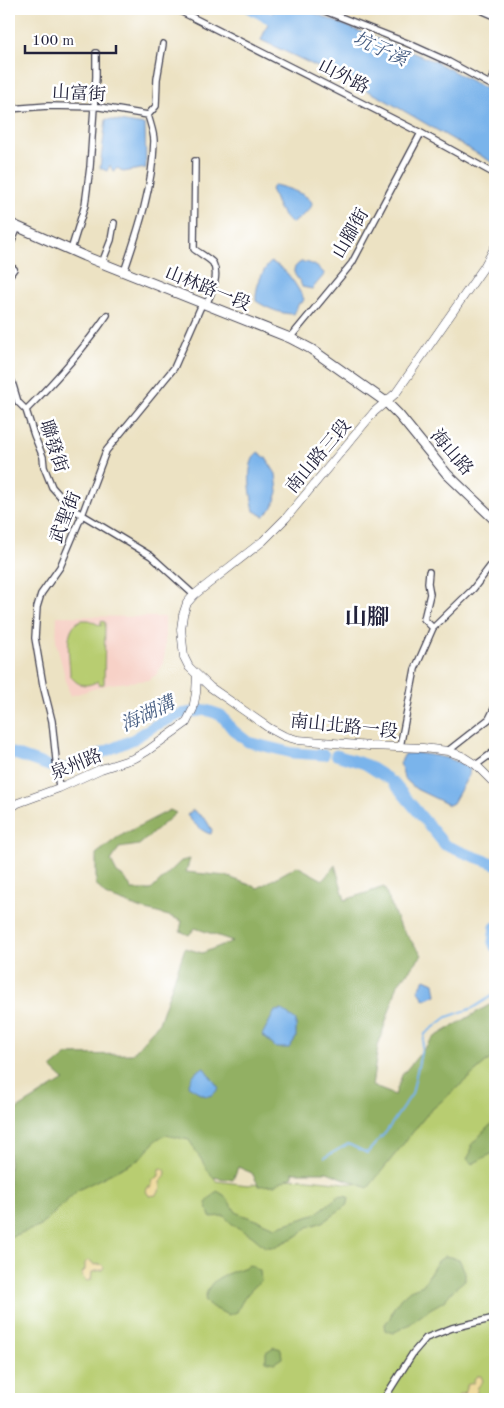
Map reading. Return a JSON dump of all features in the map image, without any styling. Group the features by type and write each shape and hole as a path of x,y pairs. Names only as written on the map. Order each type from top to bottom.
{"main road":[{"name":"山林路一段","path":"13,225 70,250 290,338 311,348 386,402"},
{"name":"海山路","path":"386,402 399,415 447,474 495,520"}],"street":[{"name":"山外路","path":"176,9 420,132 495,174"},
{"path":"320,9 407,43 493,85 495,73"},
{"path":"340,17 343,9"},
{"path":"480,9 495,16"},
{"path":"124,272 138,232 150,178 154,140 148,115 156,106 157,79 163,44"},
{"path":"70,250 85,205 90,167 96,53"},
{"name":"山富街","path":"9,109 48,106 94,107 148,115"},
{"name":"山腳街","path":"290,338 352,263 420,132"},
{"name":"武聖街","path":"59,788 52,721 37,655 35,638 37,607 41,594 60,567 106,451 174,368 213,287 216,276 212,262 194,249 195,161"},
{"path":"102,263 111,240 114,223"},
{"path":"9,248 13,225"},
{"name":"南山路三段","path":"197,675 189,667 184,657 181,629 183,614 187,604 194,595 263,541 286,518 374,412 396,393 484,267 495,247"},
{"path":"9,266 14,268 9,276"},
{"path":"26,410 57,379 91,339 107,315"},
{"name":"聯發街","path":"9,378 18,402 26,410 52,486 71,508 151,556 194,595"},
{"path":"400,746 415,669 433,628 473,589 495,560"},
{"path":"429,572 430,594 424,619 433,628"},
{"name":"泉州路","path":"9,809 18,803 59,788 101,769 139,756 186,723 192,712 197,675"},
{"name":"南山北路一段","path":"197,675 210,687 252,717 284,736 298,740 448,751 462,756 476,765 495,784"},
{"path":"448,751 488,719 495,707"},
{"path":"476,765 495,751"},
{"path":"384,1399 413,1354 426,1338 452,1328 495,1318"}],"shaded area":[{"path":"57,616 165,617 165,652 163,663 156,675 148,680 110,684 70,696 56,642"}],"green space":[{"path":"82,620 89,620 101,626 101,621 105,622 104,684 99,685 98,681 86,685 79,684 70,675 69,636 76,623"},
{"path":"170,810 176,813 139,845 119,848 111,861 117,873 125,878 132,890 151,890 181,861 190,859 186,872 226,876 258,888 297,866 323,880 335,865 345,900 384,887 399,925 422,955 398,984 378,1046 372,1086 395,1095 402,1075 433,1038 489,1005 495,1008 495,1055 429,1112 368,1188 327,1172 293,1172 293,1176 274,1185 259,1186 252,1173 238,1167 233,1180 212,1177 189,1140 166,1135 157,1139 140,1159 78,1190 39,1227 9,1237 9,1114 64,1080 51,1068 67,1055 132,1054 159,1023 185,948 202,953 233,941 195,928 189,935 180,931 182,921 105,895 96,884 96,854 118,837"},
{"path":"495,1039 495,1399 9,1399 9,1227 159,1130 194,1138 216,1181 248,1185 284,1178 355,1184 442,1087"},
{"path":"495,1123 495,1152 472,1164 467,1159 471,1152 471,1145 489,1126"},
{"path":"217,1191 224,1195 237,1213 276,1227 314,1215 339,1196 349,1197 348,1204 323,1222 308,1227 299,1235 274,1247 265,1247 252,1236 232,1224 224,1216 210,1217 206,1203"},
{"path":"445,1256 459,1259 465,1272 465,1280 444,1301 410,1324 393,1333 386,1331 385,1324 401,1298 410,1290 423,1285 437,1262"},
{"path":"250,1265 260,1271 261,1281 247,1295 237,1312 228,1315 205,1301 210,1286 215,1281 228,1273"},
{"path":"274,1347 281,1349 282,1358 274,1363 266,1361 266,1352"}],"sand":[{"path":"162,1168 166,1171 165,1177 160,1182 161,1188 156,1195 149,1196 146,1191 148,1187 151,1187 152,1181 159,1176 159,1169"},
{"path":"88,1260 94,1265 101,1264 104,1267 102,1270 92,1272 91,1280 86,1281 82,1277 82,1273"},
{"path":"477,1376 481,1376 483,1381 478,1387 476,1396 472,1399 459,1399 460,1394 464,1394 467,1385 473,1383"}],"water":[{"path":"274,9 304,9 436,62 488,90 495,96 495,164 380,97 261,40"},
{"path":"106,119 145,125 146,168 123,172 118,168 113,171 110,165 107,171 100,168"},
{"path":"274,185 307,197 312,204 309,210 292,223 288,221 282,213 271,189"},
{"path":"271,262 282,268 304,299 302,303 299,303 294,314 274,310 256,301 260,280"},
{"path":"301,262 314,265 324,273 312,289 302,287 295,275 294,269"},
{"path":"258,452 266,458 276,474 278,492 273,507 264,516 254,511 250,488 251,464"},
{"path":"416,753 450,759 470,768 469,775 453,803 449,805 416,789 404,778 400,763 405,754"},
{"path":"193,810 206,820 212,830 211,834 201,829 187,815"},
{"path":"425,979 434,983 436,995 425,1000 418,990"},
{"path":"282,1010 296,1021 296,1038 289,1048 276,1048 262,1035 275,1011"},
{"path":"204,1068 219,1088 215,1093 207,1096 188,1086 196,1072"}],"waterway":[{"path":"9,9 17,9"},
{"name":"坑子溪","path":"251,9 283,25"},
{"name":"海湖溝","path":"9,752 49,766 65,769 134,739 154,726 181,714 206,710 221,715 233,730 248,742 293,753 324,755"},
{"name":"海湖溝","path":"336,755 365,764 387,778"},
{"name":"海湖溝","path":"393,782 445,845 495,864"},
{"name":"海湖溝","path":"495,927 493,942 495,947"},
{"path":"325,1157 348,1144 367,1153 386,1132 412,1094 425,1034 447,1017 473,1008 495,994"}],"district":[{"name":"山腳","path":"367,616"}]}
